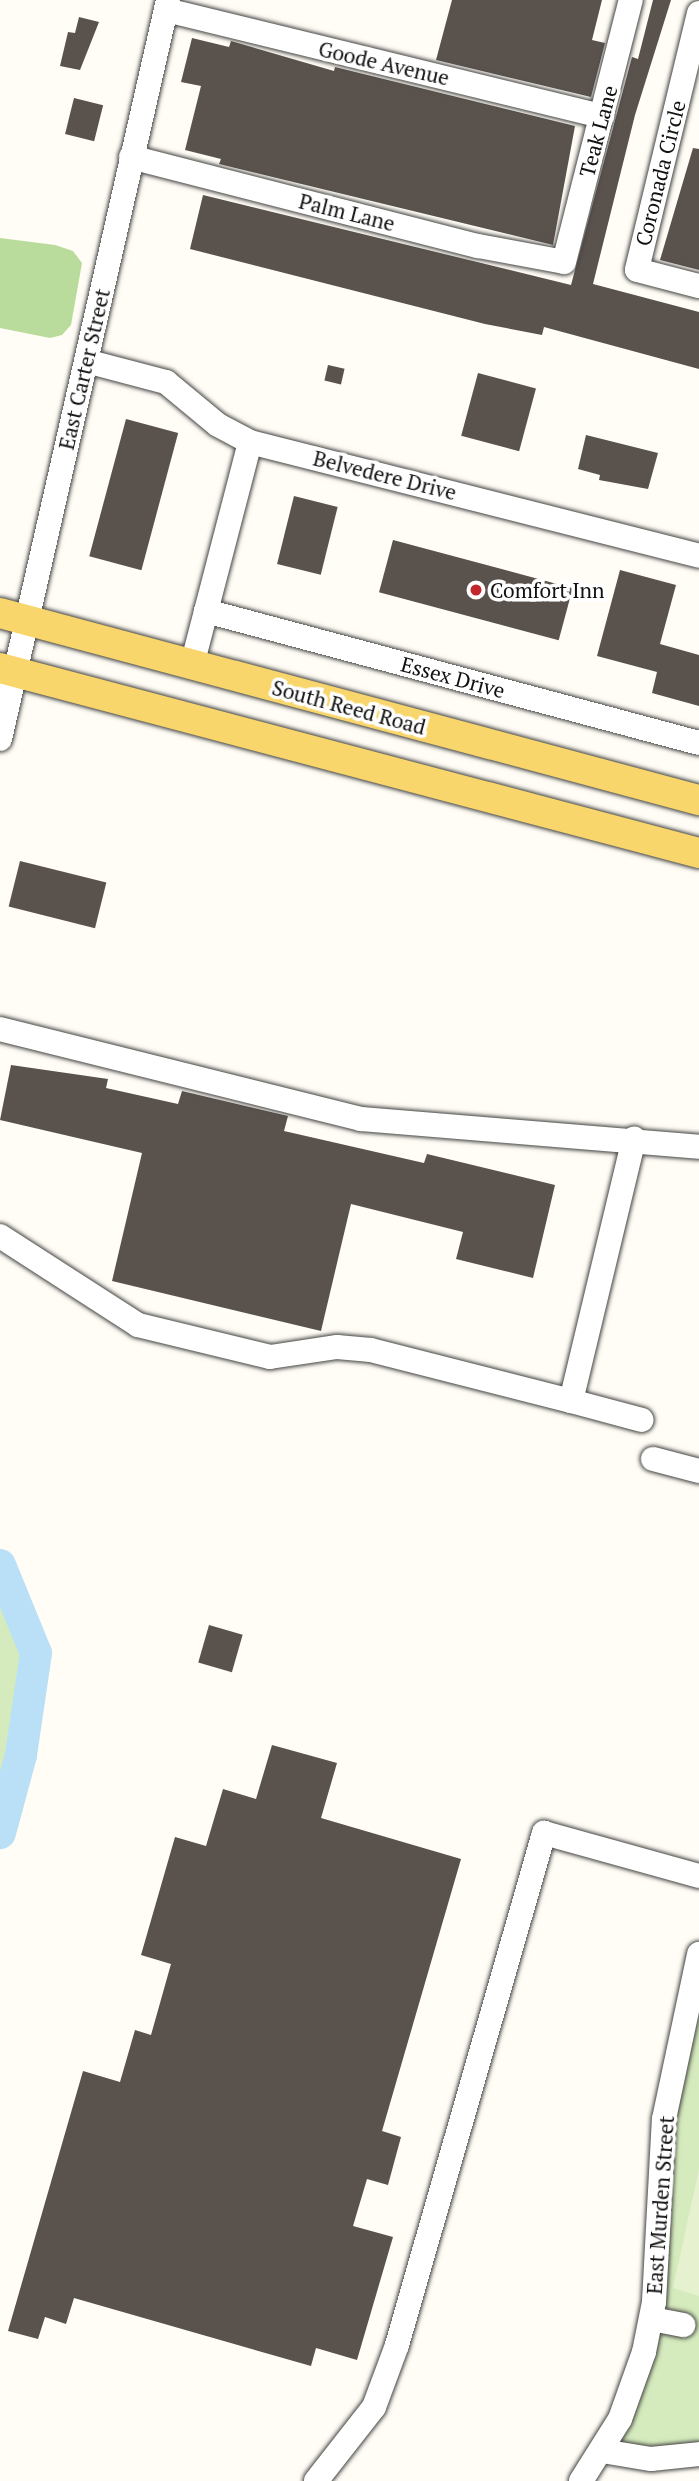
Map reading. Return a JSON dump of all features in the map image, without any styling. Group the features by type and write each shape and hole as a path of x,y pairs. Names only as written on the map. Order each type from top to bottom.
{"main road":[{"name":"South Reed Road","path":"0,613 699,800"},
{"path":"8,670 699,853"}],"street":[{"name":"Teak Lane","path":"564,262 631,0"},
{"name":"Goode Avenue","path":"167,5 602,116"},
{"name":"East Carter Street","path":"0,739 8,670 29,620 167,5"},
{"name":"Coronada Circle","path":"699,13 637,270 699,286"},
{"name":"Palm Lane","path":"131,157 478,246 564,262"},
{"name":"Belvedere Drive","path":"86,361 166,382 218,425 250,442 699,556"},
{"path":"192,665 250,442"},
{"name":"Essex Drive","path":"206,611 699,743"},
{"path":"0,1029 361,1119 634,1138 699,1147"},
{"path":"571,1401 634,1138"},
{"path":"0,1236 138,1325 270,1357 337,1347 371,1350 642,1420"},
{"path":"653,1459 699,1471"},
{"path":"316,2481 374,2407 397,2345 544,1833 699,1876"},
{"name":"East Murden Street","path":"581,2481 602,2451 630,2396 652,2319 664,2119 699,1954"},
{"path":"652,2319 683,2325"},
{"path":"602,2451 651,2459 699,2454"}],"green space":[{"path":"0,238 55,245 73,251 82,263 71,325 62,335 50,338 0,328"},
{"path":"0,1565 36,1653 21,1755 0,1833"},
{"path":"699,1954 699,2454 618,2455 620,2419 644,2352 660,2153"},
{"path":"699,2169 699,2296 673,2288"}],"building":[{"path":"452,0 602,0 592,40 605,43 591,97 436,60"},
{"path":"653,0 671,0 635,115 593,284 699,312 699,369 544,327 542,335 485,324 190,249 203,195 571,285 632,57 638,59"},
{"path":"79,17 99,22 80,70 60,66 68,32 75,33"},
{"path":"192,38 229,47 231,41 334,71 335,67 575,126 553,245 219,164 221,159 185,150 201,86 181,82"},
{"path":"74,98 103,105 94,141 65,134"},
{"path":"693,148 699,149 699,270 660,260"},
{"path":"328,365 345,369 341,384 324,381"},
{"path":"478,373 536,389 519,451 461,436"},
{"path":"126,419 178,433 141,570 89,556"},
{"path":"586,435 658,453 648,489 599,480 600,475 578,469"},
{"path":"294,496 338,507 321,575 277,564"},
{"name":"Comfort Inn","path":"393,540 573,588 559,640 379,592"},
{"path":"620,570 676,585 660,644 699,655 699,706 652,693 657,672 597,656"},
{"path":"20,861 106,883 95,928 9,907"},
{"path":"11,1065 108,1079 106,1088 178,1104 182,1091 288,1116 284,1131 424,1163 427,1154 555,1185 533,1278 456,1259 463,1232 351,1204 321,1331 112,1281 142,1153 0,1120"},
{"path":"209,1625 243,1635 232,1672 198,1662"},
{"path":"272,1745 337,1763 321,1818 461,1859 382,2131 401,2137 388,2185 367,2179 353,2226 393,2237 357,2360 316,2348 311,2366 74,2298 66,2324 45,2317 38,2339 8,2331 83,2071 120,2082 135,2030 151,2035 171,1964 141,1955 175,1837 206,1846 223,1789 256,1799"}],"waterway":[{"path":"0,1565 36,1653 21,1755 0,1833"}],"place":[{"name":"Comfort Inn","path":"476,590"}]}
